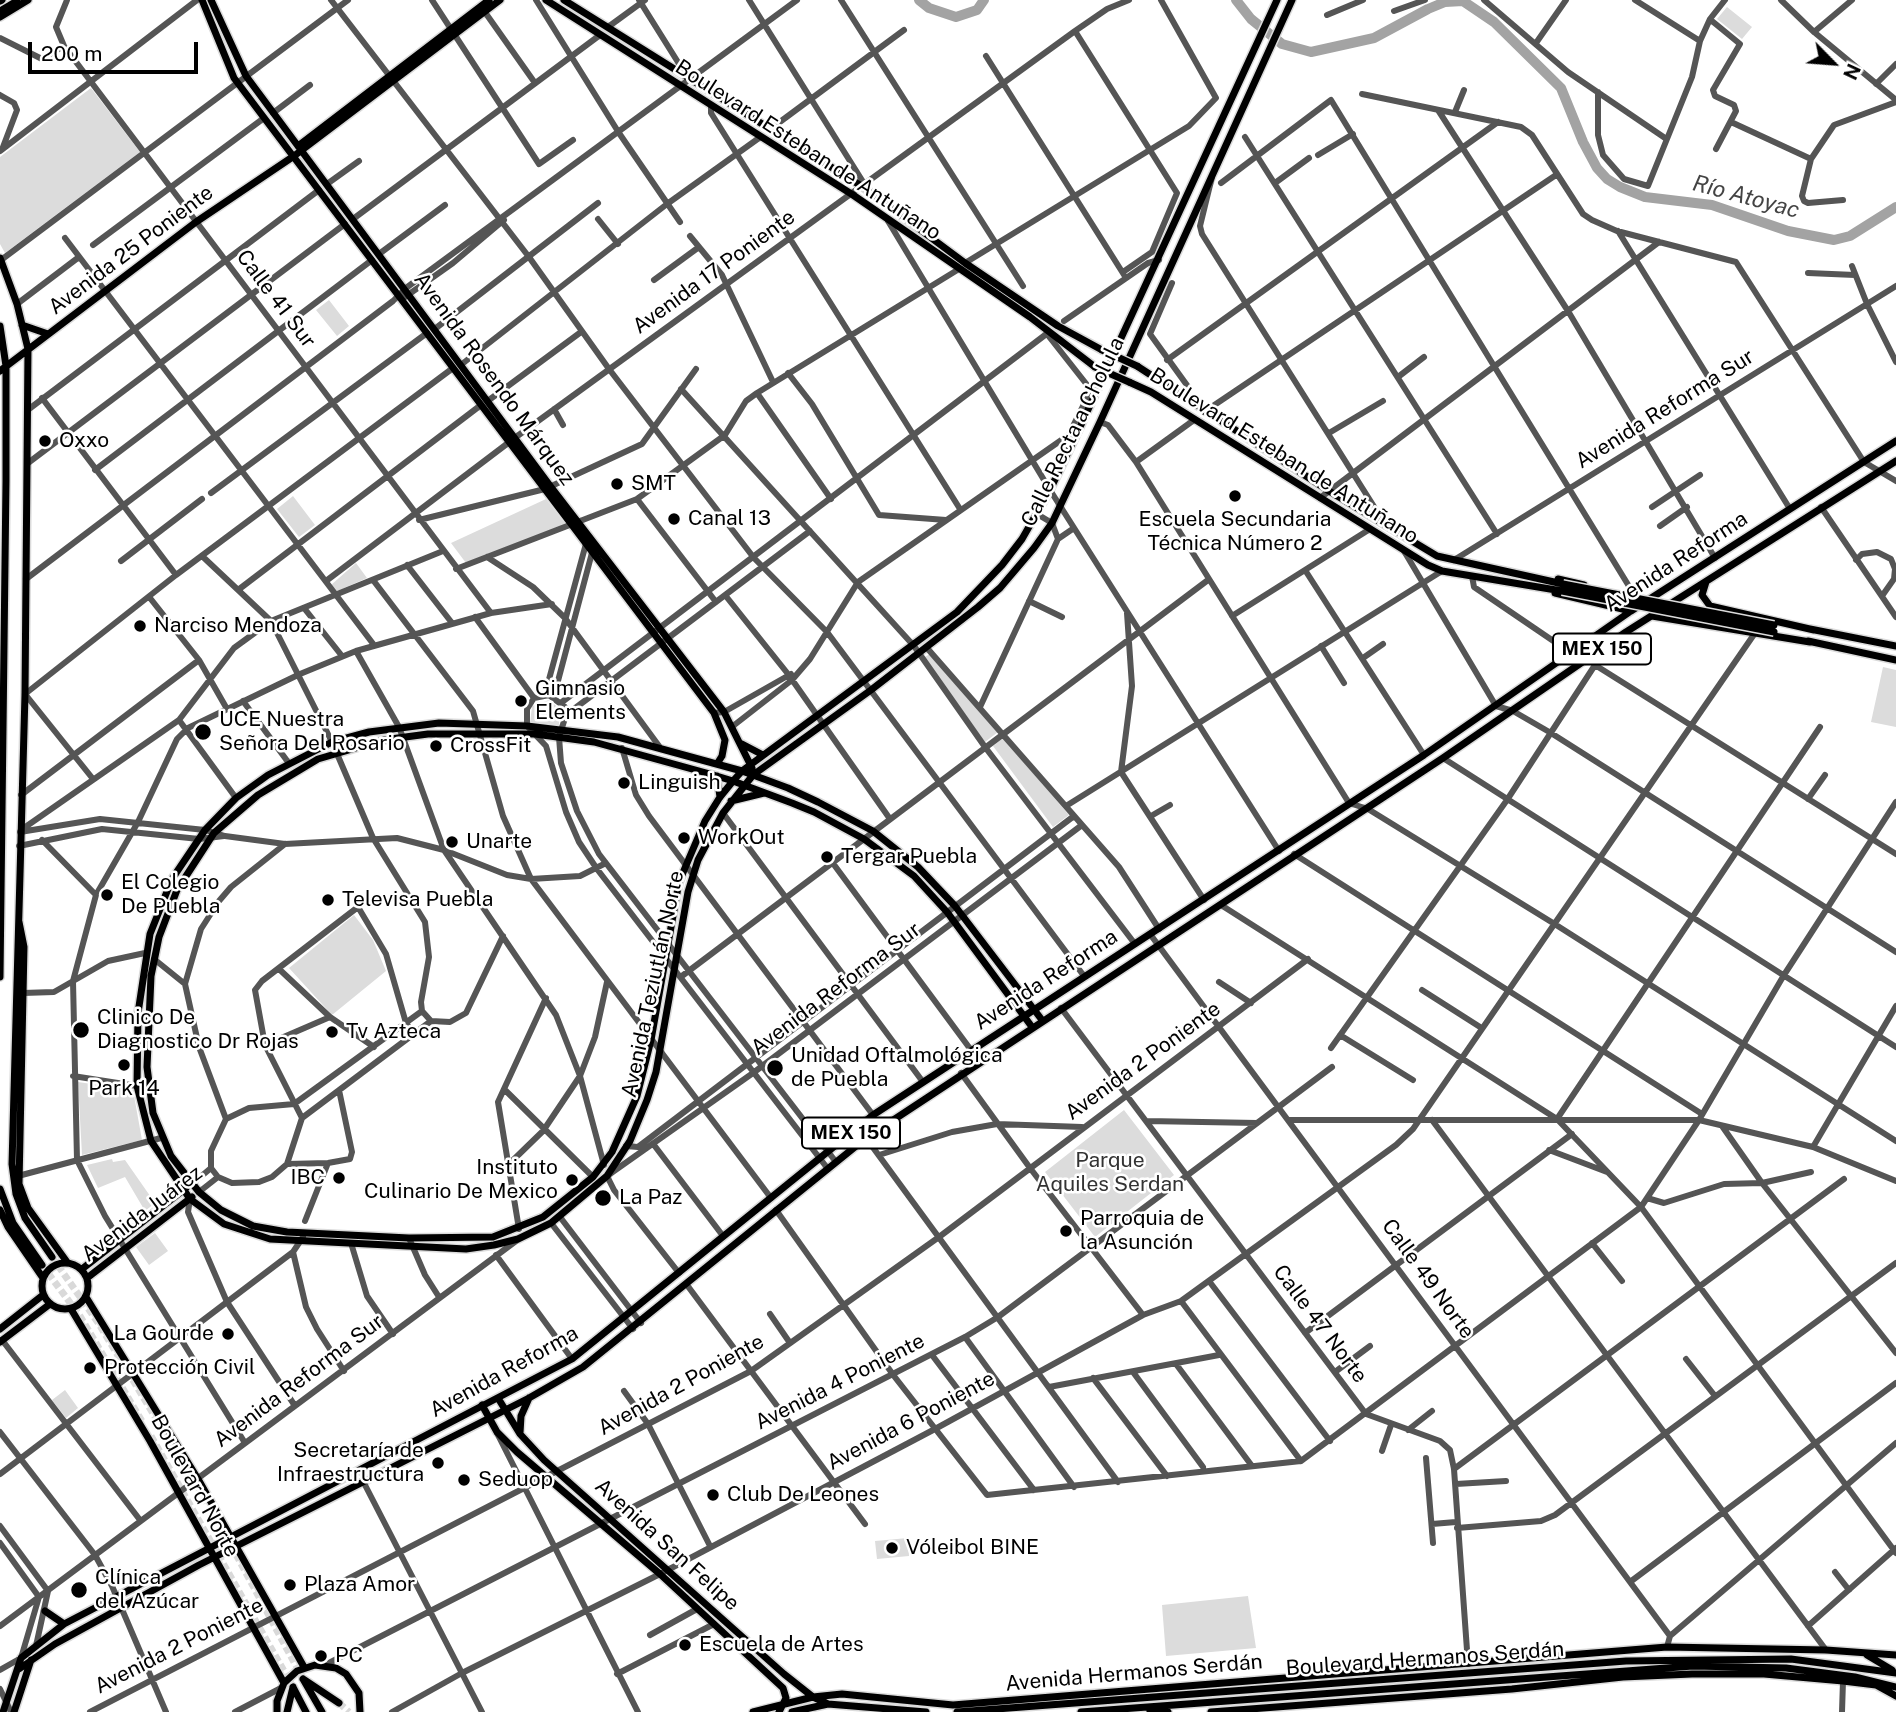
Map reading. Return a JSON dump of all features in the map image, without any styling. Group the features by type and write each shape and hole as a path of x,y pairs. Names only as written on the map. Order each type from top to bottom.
{"main road":[{"path":"0,12 19,0"},
{"path":"0,17 28,0"},
{"name":"Avenida Rosendo Márquez","path":"199,0 237,83 372,260 397,298 481,405 512,439"},
{"name":"Avenida Rosendo Márquez","path":"211,0 246,76 489,400 512,439 576,525 592,553 715,713 725,740 722,756 717,764"},
{"name":"Avenida 25 Poniente","path":"483,9 489,0"},
{"name":"Avenida 25 Poniente","path":"3,368 197,222 293,154 452,31 500,0"},
{"name":"Boulevard Esteban de Antuñano","path":"546,0 759,138 853,195 888,221 1058,326 1138,366 1204,412 1386,526 1453,561 1540,579 1562,588"},
{"name":"Boulevard Esteban de Antuñano","path":"564,0 769,130 864,186 962,266 1095,367 1151,392 1404,551 1441,571 1537,588 1562,588 1774,628 1814,630 1896,646"},
{"name":"Calle Recta a Cholula","path":"742,771 914,646 973,597 1002,565 1050,490 1093,393 1159,260 1277,0"},
{"name":"Calle Recta a Cholula","path":"752,775 927,648 1000,588 1052,523 1104,424 1213,170 1292,0"},
{"path":"0,259 17,304 28,349 29,409 13,1181 25,1218 52,1257"},
{"path":"22,325 49,334"},
{"path":"0,326 3,368 0,977"},
{"name":"Avenida Reforma","path":"21,1658 64,1624 115,1594 572,1359 873,1115 1424,755 1631,611 1896,441"},
{"name":"Avenida Reforma","path":"19,1670 31,1660 215,1557 529,1398 583,1367 641,1323 866,1138 961,1073 1368,809 1651,615 1877,470 1896,461"},
{"name":"Avenida Rosendo Márquez","path":"576,525 588,535 724,712 751,764 752,775"},
{"path":"1540,579 1553,578 1635,596 1653,597"},
{"path":"1707,580 1702,595 1710,606 1814,630"},
{"path":"1537,588 1631,611"},
{"path":"1651,615 1810,642"},
{"name":"Boulevard Esteban de Antuñano","path":"1774,628 1810,642 1896,660"},
{"name":"Avenida Teziutlán Norte","path":"527,726 477,722 399,727 332,742 288,762 236,798 199,839 162,901 145,953 138,1013 137,1086 151,1141 190,1199 216,1219 242,1232 270,1239 351,1243 493,1237 519,1229 554,1209 593,1177 604,1166 628,1120 651,1040 667,942 685,863 720,797 742,771"},
{"path":"527,726 622,748 733,781 814,812 864,839 914,876 947,912 1032,1027"},
{"path":"561,733 659,746 742,771 818,802 873,831 919,867 955,906 1042,1020"},
{"name":"Avenida Teziutlán Norte","path":"561,733 402,736 337,752 294,771 258,795 212,836 177,890 164,920 154,959 146,1067 153,1113 161,1138 192,1184 221,1210 253,1226 466,1249 517,1240 561,1217 607,1176 626,1146 648,1100 693,874 723,813 752,775"},
{"path":"741,743 763,755"},
{"path":"717,776 720,797"},
{"path":"731,802 765,793"},
{"path":"0,1210 8,1227 43,1278 43,1295 50,1304 58,1309 71,1309 86,1297 87,1278 82,1269 67,1262 27,1208 18,1176 24,947 18,916"},
{"name":"Avenida Juárez","path":"82,1269 192,1184"},
{"path":"0,1189 13,1223 42,1265"},
{"name":"Avenida Juárez","path":"87,1278 199,1192"},
{"path":"43,1278 52,1266 67,1262"},
{"path":"0,1329 43,1295"},
{"name":"Boulevard Norte","path":"86,1297 231,1535 304,1667"},
{"path":"1,1341 50,1304"},
{"name":"Boulevard Norte","path":"71,1309 215,1557 283,1686"},
{"name":"Avenida San Felipe","path":"498,1398 520,1434 556,1471 613,1518 760,1652 813,1697 828,1704"},
{"path":"520,1434 521,1416 529,1398"},
{"name":"Avenida San Felipe","path":"482,1405 497,1432 660,1574 783,1688 784,1704"},
{"path":"397,1450 404,1462"},
{"path":"45,1611 64,1624"},
{"path":"12,1712 36,1646"},
{"name":"Avenida Hermanos Serdán","path":"753,1712 813,1697 842,1694 953,1705 1667,1647 1826,1650 1896,1656"},
{"path":"1688,1647 1722,1659"},
{"path":"1616,1651 1617,1662"},
{"path":"753,1660 760,1652"},
{"path":"1864,1653 1896,1673"},
{"path":"1578,1656 1579,1665"},
{"path":"3,1712 21,1658"},
{"name":"Boulevard Hermanos Serdán","path":"957,1712 1617,1662 1791,1660 1896,1673"},
{"path":"277,1712 283,1686 304,1667 325,1665 346,1674 353,1683 359,1693 360,1712"},
{"path":"1439,1666 1458,1675"},
{"name":"Boulevard Hermanos Serdán","path":"1081,1712 1693,1666 1854,1680 1896,1687"},
{"path":"1430,1667 1447,1676"},
{"path":"1341,1683 1368,1671"},
{"path":"1211,1712 1623,1676 1764,1671 1854,1680 1876,1685 1896,1696"},
{"path":"321,1712 303,1678 339,1703"},
{"path":"1463,1683 1464,1692"},
{"path":"287,1712 293,1687 306,1712"},
{"path":"1319,1702 1334,1693"},
{"path":"877,1697 888,1707"},
{"path":"1217,1702 1224,1705 1248,1704 1254,1708"},
{"path":"779,1712 784,1704"},
{"path":"792,1712 828,1704 926,1712"},
{"path":"1143,1707 1168,1712"}],"street":[{"path":"0,38 42,59 64,46 56,27 67,0"},
{"path":"1,150 199,0"},
{"path":"331,0 446,151 503,220 609,369 754,558 827,632 1084,976"},
{"path":"0,259 348,0"},
{"path":"432,0 539,164 573,140"},
{"path":"536,0 619,133 680,222"},
{"path":"749,0 864,186"},
{"path":"26,579 215,434 797,0"},
{"path":"841,0 1023,286"},
{"path":"1104,0 1107,9"},
{"name":"Avenida 17 Poniente","path":"326,581 417,517 512,439 853,195 1075,30 1107,9 1129,0"},
{"path":"456,569 576,525 637,499 725,435 746,401 773,382 852,336 1149,147 1189,126 1216,98 1161,0"},
{"path":"1394,12 1407,3 1425,0"},
{"path":"1484,0 1568,72 1665,138"},
{"path":"1536,43 1565,0"},
{"path":"1635,0 1700,41"},
{"path":"1598,92 1598,135 1603,155 1624,179 1648,186 1665,138 1692,77 1700,41 1710,19 1723,3 1713,0"},
{"path":"1781,0 1814,32 1896,101 1834,125 1811,159 1802,196 1804,201 1808,203 1843,200"},
{"path":"1814,32 1852,0"},
{"path":"608,27 642,1 688,79"},
{"path":"1326,15 1357,1"},
{"path":"483,9 535,83"},
{"path":"1712,21 1740,44 1713,90 1714,96 1736,107 1716,149"},
{"path":"769,130 904,30"},
{"path":"1064,321 1152,252 1177,193 1075,30"},
{"path":"354,219 600,35"},
{"name":"Calle 41 Sur","path":"64,46 491,613"},
{"path":"986,56 1124,275"},
{"path":"1876,84 1896,64"},
{"path":"273,113 310,85"},
{"path":"1455,112 1464,90"},
{"path":"1362,94 1455,112 1528,130 1584,214 1618,231 1736,262 1864,462 1896,481"},
{"path":"0,95 17,106 1,150"},
{"path":"1221,183 1331,100 1496,365 1635,596"},
{"path":"711,107 710,113 791,237 960,509"},
{"path":"1438,110 1568,311 1715,558"},
{"path":"93,245 264,118"},
{"path":"1167,360 1497,122"},
{"path":"1731,122 1811,159"},
{"path":"1318,155 1353,134"},
{"path":"1245,137 1497,534"},
{"path":"462,363 667,204 759,138"},
{"path":"1275,183 1309,158"},
{"path":"327,184 359,161"},
{"path":"1213,170 1209,199 1200,226 1386,526"},
{"path":"1204,412 1556,175"},
{"path":"29,409 224,259 319,190"},
{"path":"436,328 598,203"},
{"path":"379,254 445,205"},
{"path":"598,219 618,243"},
{"path":"888,221 1050,490 1279,851"},
{"path":"28,463 345,224"},
{"path":"1618,231 1718,397 1790,509"},
{"path":"690,236 727,285 773,382"},
{"path":"65,238 374,645"},
{"path":"1320,498 1659,242"},
{"path":"654,281 699,247"},
{"path":"17,304 79,257"},
{"path":"96,470 187,398 372,260"},
{"path":"1124,275 1159,260"},
{"path":"1852,266 1867,304 1896,362"},
{"path":"1808,273 1855,275"},
{"path":"1172,283 1150,334 1189,388"},
{"name":"Avenida Reforma Sur","path":"1453,561 1896,286"},
{"path":"489,400 581,331"},
{"path":"211,493 427,333"},
{"path":"562,702 1048,333 1093,393 1070,432"},
{"path":"1398,377 1423,357"},
{"path":"93,779 25,694 176,575 453,368"},
{"path":"417,517 548,488 642,443 696,369"},
{"path":"788,373 812,404 879,514 946,520"},
{"path":"681,388 914,646 985,747 1135,944"},
{"path":"757,393 831,499"},
{"path":"42,398 176,575"},
{"path":"1329,433 1383,401"},
{"path":"238,590 481,405"},
{"path":"554,409 563,425"},
{"path":"1136,462 1194,420"},
{"path":"1104,424 1136,462 1349,803 1368,809 1461,866 1896,1140"},
{"path":"715,713 724,712 796,673 810,659 858,582 1080,426"},
{"path":"1652,507 1700,475"},
{"path":"121,561 202,499"},
{"path":"637,499 716,602"},
{"path":"1660,526 1687,507"},
{"path":"1821,507 1896,617"},
{"path":"1037,514 1052,523 1058,539"},
{"path":"980,708 1058,539 1074,528"},
{"path":"1232,616 1370,529"},
{"path":"566,715 810,531"},
{"path":"545,694 588,535"},
{"path":"554,696 595,544"},
{"path":"20,832 179,720 209,677 234,648 271,621 443,551"},
{"path":"1404,551 1496,706 1513,711 1551,733 1896,952"},
{"path":"1856,560 1862,554 1877,551 1891,559 1895,569 1894,579 1882,596"},
{"path":"1891,559 1896,551"},
{"path":"202,556 271,621 337,752 373,838 425,922 429,957 422,989 422,1011 431,1021"},
{"path":"487,557 520,577 565,618 659,746"},
{"path":"407,565 452,623"},
{"path":"1305,570 1424,755"},
{"path":"1066,806 1441,571"},
{"path":"1472,576 1474,587 1571,653"},
{"path":"373,580 470,707 477,722 503,816 531,879 771,1198"},
{"path":"682,976 1208,580"},
{"path":"725,595 790,677 890,818"},
{"path":"150,598 199,660 228,709"},
{"path":"1029,601 1062,617"},
{"path":"245,1443 127,1247 105,1216 77,1160 73,1076 73,981 96,895 138,822 177,739 188,728 300,674 355,651 491,613 552,604"},
{"path":"304,608 342,656"},
{"path":"1127,610 1132,686 1121,772 1204,900"},
{"path":"475,617 534,698"},
{"name":"Avenida 6 Poniente","path":"392,1712 462,1673 660,1574 935,1429 1143,1315 1181,1301 1396,1145 1419,1120 1480,1027 1755,633"},
{"path":"1363,658 1383,644"},
{"path":"1321,646 1344,684"},
{"path":"927,648 1130,880 1159,929"},
{"path":"355,651 399,727 444,850 546,998 580,1076 604,1166"},
{"path":"1590,657 1595,665 1896,855"},
{"path":"21,795 199,660"},
{"path":"1331,1048 1507,800 1595,665"},
{"path":"733,726 790,677"},
{"path":"828,1169 597,869 574,831 557,785 547,746 527,726 527,709 534,698 545,694 562,702 566,715 561,733 567,782 588,835 606,863 836,1162"},
{"path":"243,701 288,762"},
{"path":"179,720 188,728 236,798"},
{"path":"1557,1119 1600,1050 1648,984 1820,727"},
{"path":"622,748 636,795 873,1115"},
{"path":"1443,758 1896,1046"},
{"path":"1808,799 1825,775"},
{"path":"557,785 567,782"},
{"path":"776,1210 894,1376 987,1495 1301,1461 1641,1207 1700,1117 1784,975 1896,802"},
{"path":"1152,816 1170,805"},
{"path":"723,813 923,1082"},
{"name":"Avenida Reforma Sur","path":"626,1146 638,1147 1074,816"},
{"path":"20,832 100,819 205,830 212,836"},
{"name":"Avenida Reforma Sur","path":"607,1176 810,1031 1082,825"},
{"path":"19,846 102,829 199,839 225,836 285,844 397,838 444,850 487,869 531,879 580,876 606,863"},
{"path":"42,840 96,895"},
{"path":"285,844 230,887 219,901 201,929 185,984 199,1047 226,1119 249,1108 293,1104 422,1011"},
{"path":"1294,855 1700,1117 1722,1126 1812,1147 1896,1181"},
{"path":"832,862 971,1050"},
{"path":"1221,905 1557,1119 1641,1207 1895,1550 1808,1626"},
{"path":"302,1118 265,1045 259,1026 256,990 262,981 358,907 386,954 406,1023 414,1034"},
{"name":"Calle 49 Norte","path":"1150,934 1670,1636"},
{"path":"340,1090 352,1152 350,1159 328,1163 287,1164 302,1118 431,1021 450,1022 466,1013 503,936"},
{"path":"23,993 54,992 117,957 145,953"},
{"path":"154,959 185,984"},
{"name":"Avenida 2 Poniente","path":"90,1712 751,1371 939,1237 1308,959"},
{"path":"279,969 330,1017 374,1047"},
{"path":"507,1166 543,1130 580,1076 595,1037 607,981"},
{"path":"1219,982 1251,1003"},
{"path":"1422,990 1480,1027"},
{"path":"519,1229 498,1102 546,998"},
{"path":"1812,1147 1896,1006"},
{"name":"Calle 47 Norte","path":"1061,1008 1366,1414 1446,1445 1453,1456 1468,1664"},
{"path":"265,1045 330,1017"},
{"path":"1340,1035 1413,1080"},
{"name":"Avenida 4 Poniente","path":"325,1665 965,1338 998,1317 1188,1177 1332,1067"},
{"path":"961,1073 1143,1315"},
{"path":"73,1076 137,1086"},
{"path":"504,1088 543,1130 593,1177"},
{"path":"1289,1120 1700,1117"},
{"name":"Avenida Juárez","path":"226,1119 211,1151 211,1168 218,1177 232,1184 259,1182 287,1164"},
{"path":"1432,1120 1826,1650"},
{"path":"1147,1121 1258,1123"},
{"path":"879,1154 952,1132 997,1124 1082,1127"},
{"path":"1722,1126 1762,1183 1853,1295 1896,1353"},
{"path":"1305,1333 1572,1134"},
{"path":"18,1176 161,1138"},
{"path":"866,1138 1118,1482"},
{"path":"654,1145 723,1236"},
{"path":"1549,1150 1609,1172"},
{"path":"306,1221 328,1163"},
{"name":"Avenida Juárez","path":"192,1184 211,1168"},
{"path":"1647,1198 1664,1203 1724,1185 1762,1183 1811,1172"},
{"path":"607,1176 614,1190 679,1273"},
{"name":"Avenida Juárez","path":"199,1192 218,1177"},
{"path":"1454,1469 1844,1179"},
{"path":"190,1199 187,1212 227,1302 295,1406"},
{"path":"561,1217 641,1323"},
{"path":"551,1223 633,1329"},
{"path":"0,1474 293,1252 302,1241 304,1232"},
{"name":"Avenida Reforma Sur","path":"0,1626 517,1240"},
{"path":"410,1242 439,1297"},
{"path":"351,1243 367,1296 393,1334"},
{"path":"1592,1243 1622,1281"},
{"path":"293,1252 306,1307 344,1371"},
{"path":"495,1255 572,1359"},
{"path":"1432,1524 1541,1521 1572,1503 1896,1263"},
{"path":"1209,1281 1330,1441"},
{"path":"687,1285 865,1524"},
{"path":"1181,1301 1301,1461"},
{"path":"770,1314 790,1343"},
{"path":"965,1338 1074,1487"},
{"path":"1,1341 140,1520"},
{"path":"1335,1372 1370,1346"},
{"path":"932,1355 1034,1490"},
{"path":"1049,1387 1219,1355"},
{"path":"1686,1359 1715,1396"},
{"path":"1176,1364 1252,1466"},
{"path":"1133,1372 1203,1467"},
{"path":"1093,1378 1167,1476"},
{"path":"1630,1582 1896,1383"},
{"path":"624,1391 648,1424 710,1546"},
{"path":"1408,1430 1432,1410"},
{"path":"1382,1451 1391,1425"},
{"path":"0,1432 95,1555 115,1594 150,1681 166,1712"},
{"path":"497,1432 523,1489 638,1712"},
{"path":"1667,1647 1670,1636 1896,1443"},
{"path":"1426,1458 1433,1543"},
{"path":"1455,1484 1506,1481"},
{"path":"364,1483 482,1712"},
{"path":"0,1526 48,1591 36,1646"},
{"path":"0,1543 39,1597 21,1658"},
{"path":"1835,1572 1849,1590"},
{"path":"650,1635 698,1609"},
{"path":"617,1674 714,1624"},
{"name":"Avenida Reforma","path":"0,1671 21,1658"},
{"path":"1842,1712 1843,1681"},
{"path":"235,1712 283,1686"},
{"path":"0,1689 12,1712"}],"green space":[{"path":"1727,7 1752,27 1742,39 1717,19"},
{"path":"91,88 140,152 5,253 0,244 0,157"},
{"path":"329,300 349,326 337,336 316,310"},
{"path":"293,496 315,525 299,537 277,509"},
{"path":"546,499 566,525 466,563 451,543"},
{"path":"356,563 367,578 335,592 331,585"},
{"path":"930,654 998,732 985,742 923,658"},
{"path":"1883,667 1896,670 1896,727 1871,722"},
{"path":"549,700 560,709 559,726 530,724 532,706"},
{"path":"1003,738 1069,815 1053,827 993,746"},
{"path":"354,915 373,940 386,971 332,1015 289,968"},
{"path":"78,1082 133,1090 142,1140 82,1155"},
{"name":"Parque Aquiles Serdan","path":"1124,1110 1174,1175 1095,1237 1045,1172"},
{"path":"112,1159 113,1162 125,1160 155,1203 145,1211 125,1177 98,1188 87,1165"},
{"path":"155,1233 168,1251 149,1265 136,1247"},
{"path":"65,1390 78,1408 66,1418 52,1400"},
{"name":"Vóleibol BINE","path":"908,1538 909,1556 877,1559 875,1541"},
{"path":"1248,1596 1256,1648 1166,1656 1162,1605"}],"waterway":[{"name":"Río Atoyac","path":"919,0 929,8 956,17 977,10 984,0"},
{"name":"Río Atoyac","path":"1236,0 1251,19 1282,44 1311,52 1374,38 1428,9 1445,2 1463,1 1494,22 1561,88 1597,168 1607,179 1620,187 1645,197 1712,205 1788,231 1834,240 1850,236 1896,207"}],"tunnel":[{"path":"52,1257 99,1324 219,1523"},
{"path":"42,1265 80,1316 143,1423"},
{"path":"151,1436 293,1687"},
{"path":"231,1545 302,1677"},
{"path":"339,1703 349,1712"}],"place":[{"name":"Oxxo","path":"45,441"},
{"name":"SMT","path":"617,484"},
{"name":"Escuela Secundaria Técnica Número 2","path":"1235,496"},
{"name":"Canal 13","path":"674,519"},
{"name":"Narciso Mendoza","path":"140,626"},
{"name":"Gimnasio Elements","path":"521,701"},
{"name":"UCE Nuestra Señora Del Rosario","path":"203,732"},
{"name":"CrossFit","path":"436,746"},
{"name":"Linguish","path":"624,783"},
{"name":"WorkOut","path":"684,838"},
{"name":"Unarte","path":"452,842"},
{"name":"Tergar Puebla","path":"827,857"},
{"name":"El Colegio De Puebla","path":"107,895"},
{"name":"Televisa Puebla","path":"328,900"},
{"name":"Clinico De Diagnostico Dr Rojas","path":"81,1030"},
{"name":"Tv Azteca","path":"332,1032"},
{"name":"Park 14","path":"124,1065"},
{"name":"Unidad Oftalmológica de Puebla","path":"775,1068"},
{"name":"IBC","path":"339,1178"},
{"name":"Instituto Culinario De Mexico","path":"572,1180"},
{"name":"La Paz","path":"603,1198"},
{"name":"Parroquia de la Asunción","path":"1066,1231"},
{"name":"La Gourde","path":"228,1334"},
{"name":"Protección Civil","path":"90,1368"},
{"name":"Secretaría de Infraestructura","path":"438,1463"},
{"name":"Seduop","path":"464,1480"},
{"name":"Club De Leones","path":"713,1495"},
{"name":"Vóleibol BINE","path":"892,1548"},
{"name":"Plaza Amor","path":"290,1585"},
{"name":"Clínica del Azúcar","path":"79,1590"},
{"name":"Escuela de Artes","path":"685,1645"},
{"name":"PC","path":"321,1656"}]}
